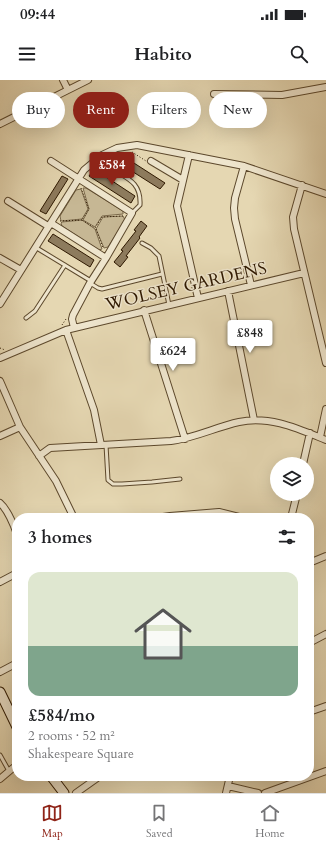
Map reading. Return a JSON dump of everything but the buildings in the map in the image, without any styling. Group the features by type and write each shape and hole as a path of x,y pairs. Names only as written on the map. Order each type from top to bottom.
{"street":[{"path":"63,80 68,90"},
{"path":"0,124 88,80"},
{"path":"267,95 282,95 326,87"},
{"path":"0,304 84,170 100,156 117,148 137,145 244,166 326,194"},
{"path":"188,155 177,206 198,298"},
{"path":"51,160 132,213"},
{"path":"151,161 183,180"},
{"path":"244,166 235,198 234,208 235,219 251,285"},
{"path":"302,185 293,217 294,229 326,363"},
{"path":"8,202 106,258"},
{"name":"WOLSEY GARDENS","path":"73,315 90,282 132,213"},
{"path":"0,258 21,270"},
{"name":"WOLSEY GARDENS","path":"0,358 64,330 304,273"},
{"path":"228,291 254,420"},
{"path":"144,310 185,439"},
{"path":"73,315 72,319 74,328"},
{"path":"64,330 94,410 104,445"},
{"path":"0,381 20,427 56,481 72,513"},
{"path":"38,456 50,448 185,439 239,422 254,420 272,421 323,439 326,409"},
{"path":"0,436 20,427"},
{"path":"305,457 310,434"},
{"path":"292,513 295,501"},
{"path":"0,503 12,524"},
{"path":"314,561 326,556"},
{"path":"0,582 12,576"},
{"path":"314,640 326,634"},
{"path":"0,672 12,666"},
{"path":"0,692 12,717"},
{"path":"314,710 326,706"},
{"path":"0,779 11,769"},
{"path":"314,775 326,771"},
{"path":"55,781 64,793"},
{"path":"76,793 93,781"},
{"path":"226,793 229,781"},
{"path":"265,793 298,781"},
{"path":"228,786 258,793"}],"lane":[{"path":"100,156 104,164 136,184 139,190 140,205 132,213"},
{"path":"142,243 156,252 158,256 169,305"},
{"path":"36,247 98,288 102,289 162,274"},
{"path":"26,318 36,311 65,265"},
{"path":"104,445 108,480 113,484 180,479"},
{"path":"0,755 11,769"}],"path":[{"path":"82,220 89,209 81,188 86,187"},
{"path":"59,216 60,221 82,220 95,228 104,249"},
{"path":"95,228 102,217 124,216"},
{"path":"64,330 61,326 69,314 73,315"}],"shaded area":[{"path":"83,188 86,188 123,211 123,214 102,216 95,227 83,220 89,209"},
{"path":"81,189 88,209 82,219 61,221 60,216 76,190"},
{"path":"123,216 125,220 108,247 104,248 96,229 103,217"},
{"path":"82,220 95,229 102,249 99,250 62,226 61,223"}]}
